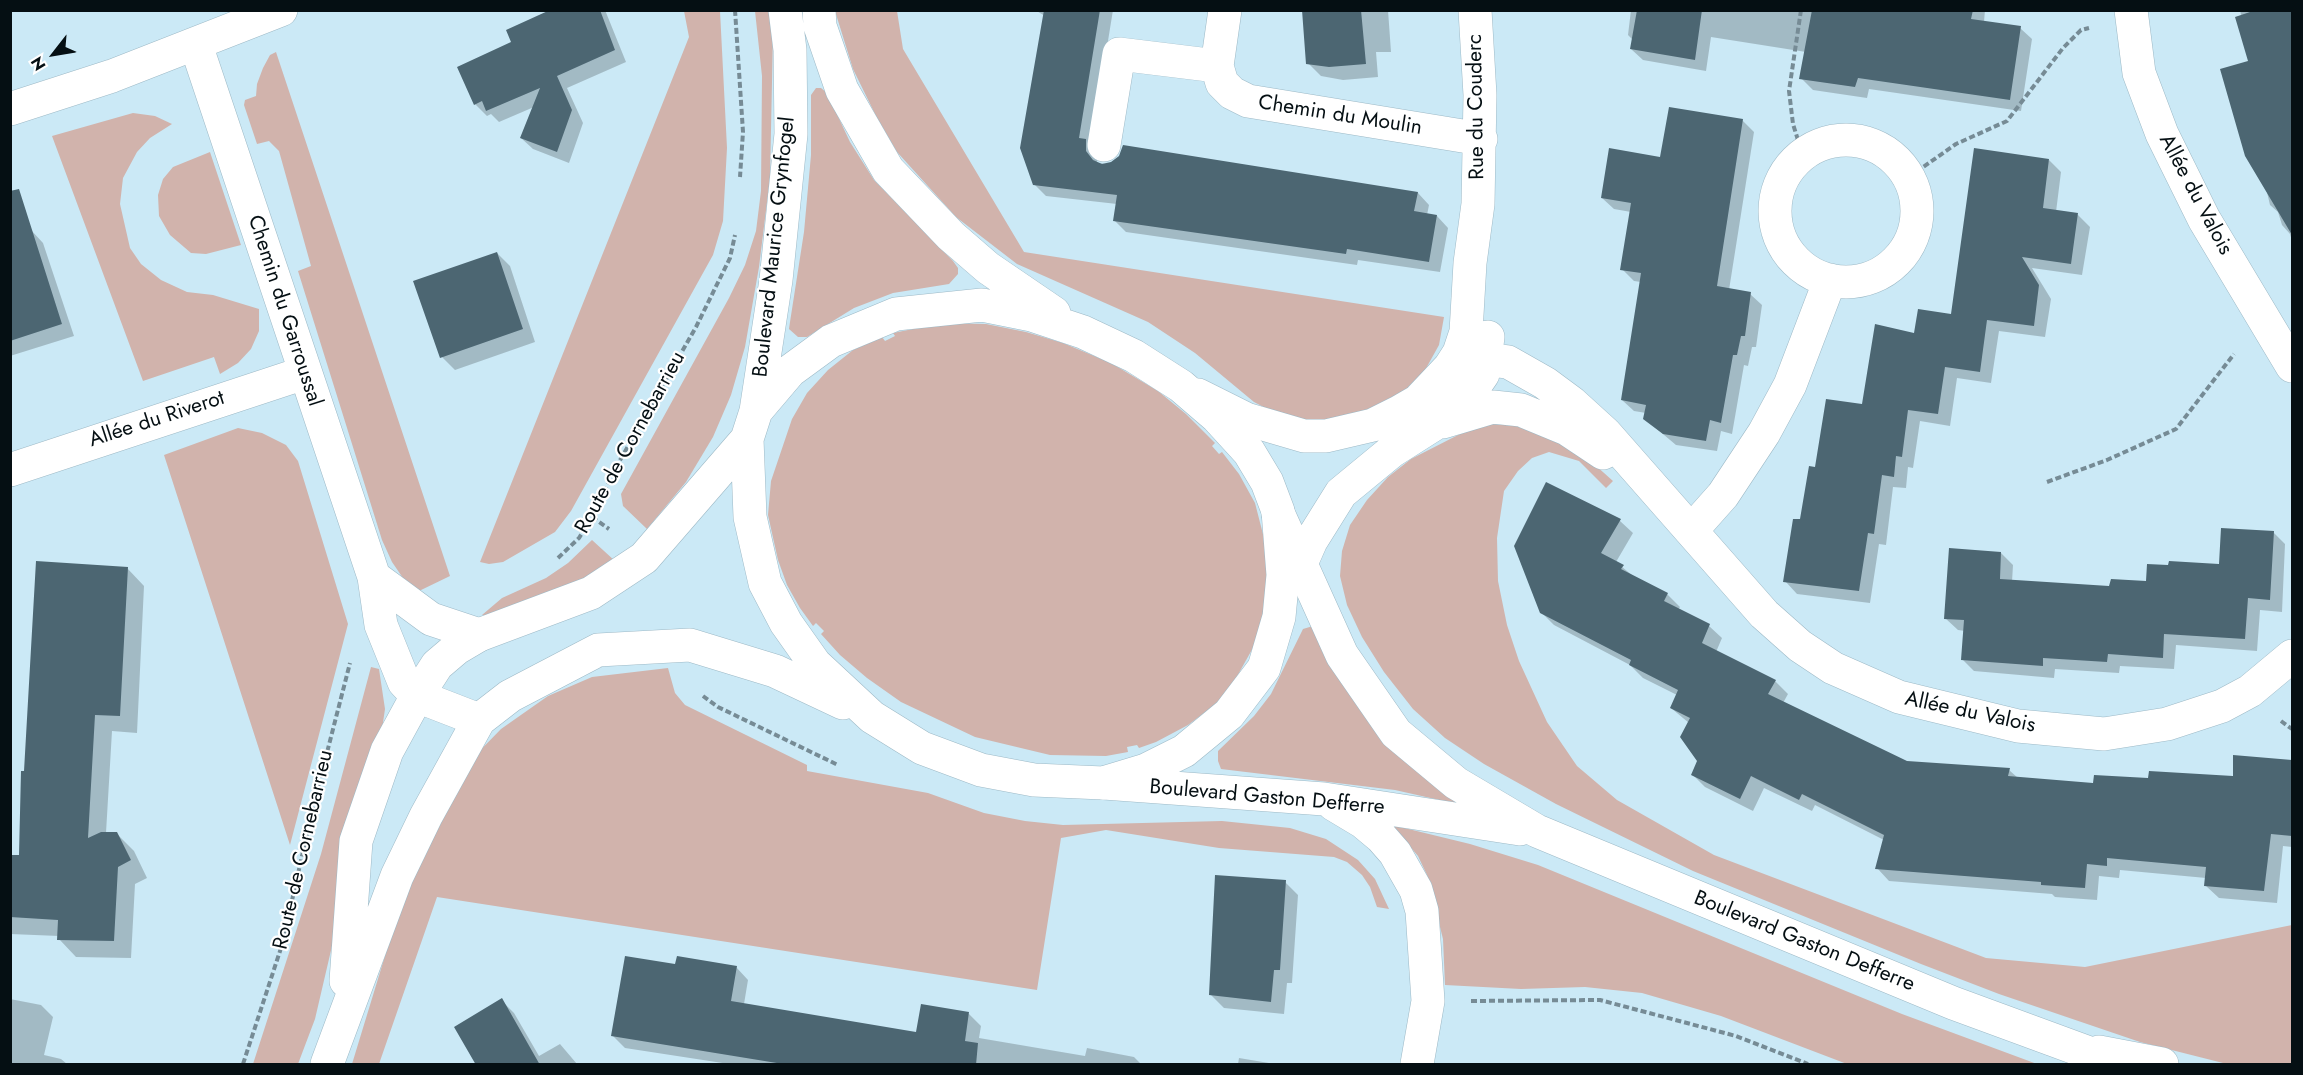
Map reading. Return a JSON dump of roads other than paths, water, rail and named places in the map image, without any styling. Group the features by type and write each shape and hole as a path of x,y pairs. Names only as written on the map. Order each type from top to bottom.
{"street":[{"path":"10,109 112,76 281,10"},
{"name":"Boulevard Maurice Grynfogel","path":"785,10 790,50 791,134 776,280 752,425 750,517 765,583 786,623 815,664 872,717"},
{"path":"819,10 820,26 842,90 888,170 935,220 988,268 1083,332"},
{"path":"1104,145 1119,54 1217,66 1225,10"},
{"name":"Rue du Couderc","path":"1181,386 1246,419 1304,436 1326,436 1373,425 1418,401 1432,388 1459,353 1466,332 1470,263 1478,204 1481,139 1475,10"},
{"name":"Allée du Valois","path":"2131,15 2139,74 2162,134 2204,219 2273,330 2292,366"},
{"name":"Chemin du Garroussal","path":"196,45 374,577 381,625 405,682 417,696"},
{"name":"Chemin du Moulin","path":"1217,66 1221,83 1232,93 1248,101 1481,139"},
{"path":"1838,139 1856,139 1875,145 1895,159 1910,177 1917,201 1914,236 1896,263 1886,272 1863,282 1844,283 1830,280 1820,278 1799,266 1779,237 1774,207 1785,171 1802,153 1838,139"},
{"name":"Rue du Couderc","path":"1279,617 1311,541 1341,493 1392,451 1433,425 1472,390 1483,374 1489,331 1478,204"},
{"path":"1691,531 1723,495 1764,433 1790,385 1830,280"},
{"path":"343,1016 356,841 387,752 417,696 437,665 457,648 480,635 591,593 644,558 718,469 790,371 831,341 896,314 982,305 1032,315 1083,332 1134,356 1181,386 1217,417 1249,452 1267,482 1278,511 1283,575 1279,617 1264,668 1228,714 1184,751 1146,770 1103,783"},
{"path":"1432,388 1463,362 1487,358"},
{"name":"Allée du Valois","path":"1487,358 1508,362 1525,370 1572,403 1605,433 1764,614 1800,646 1833,669 1899,697 1962,715 2057,731 2104,734 2148,727 2222,706 2250,691 2292,656"},
{"name":"Allée du Riverot","path":"10,470 304,373"},
{"name":"Allée du Valois","path":"1433,425 1462,414 1493,407 1521,410 1567,429 1645,479"},
{"name":"Boulevard Gaston Defferre","path":"1278,511 1342,655 1396,733 1456,783 1537,831 1953,1003 2119,1065"},
{"path":"374,577 431,619 480,635"},
{"path":"327,1065 343,1016 397,876 426,816 479,720 510,696 598,650 690,645 775,671 872,717"},
{"path":"417,696 479,720"},
{"name":"Boulevard Gaston Defferre","path":"872,717 922,748 981,770 1034,780 1324,799 1537,831"},
{"path":"1324,799 1363,822 1381,837 1395,853 1416,890 1422,911 1428,1001 1417,1065"},
{"name":"Boulevard Gaston Defferre","path":"2073,1047 2162,1065"}]}
